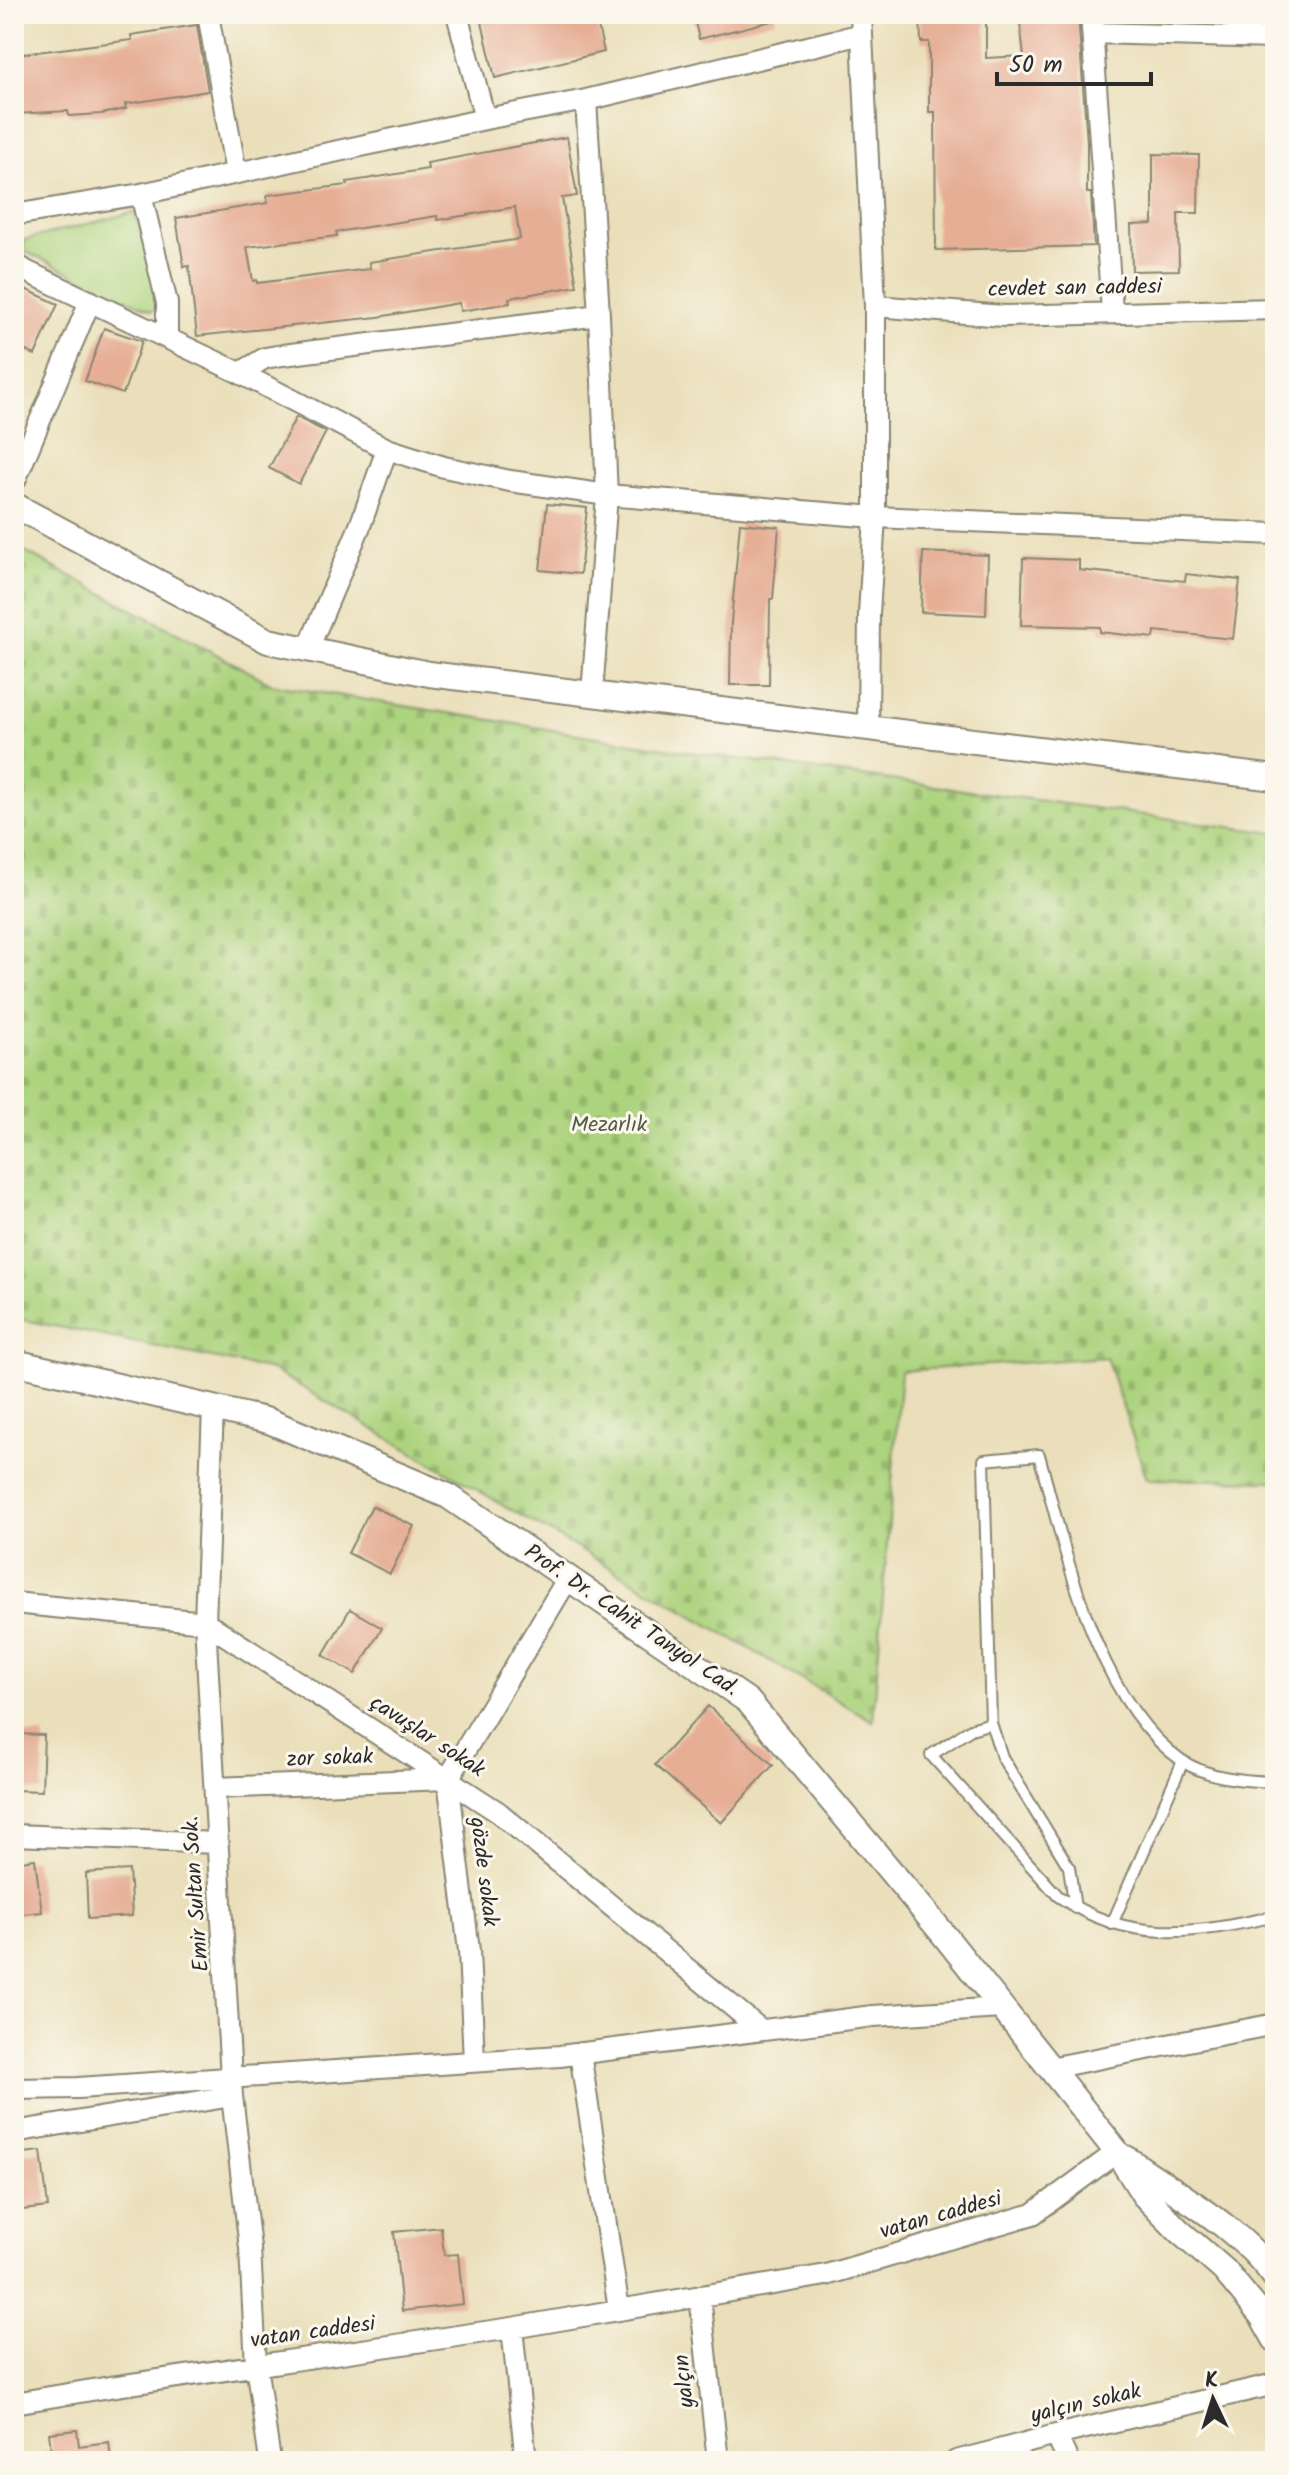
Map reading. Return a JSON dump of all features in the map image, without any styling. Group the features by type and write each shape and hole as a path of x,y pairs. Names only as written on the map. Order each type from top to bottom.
{"street":[{"path":"208,14 236,173"},
{"path":"457,14 485,119"},
{"path":"1112,312 1092,23 1275,38"},
{"path":"14,215 141,194 586,100 862,24 875,306 875,517 869,614 868,728"},
{"path":"586,100 607,495 592,694"},
{"path":"141,194 167,303 167,337"},
{"path":"14,263 240,373 387,449 444,467 510,481 607,495 875,517 1275,534"},
{"path":"14,483 90,301"},
{"name":"cevdet san caddesi","path":"875,306 1004,316 1275,309"},
{"path":"240,373 265,358 283,355 599,315"},
{"path":"308,649 360,526 387,449"},
{"path":"14,505 268,641 429,674 1275,778"},
{"name":"Prof. Dr. Cahit Tanyol Cad.","path":"14,1362 269,1421 448,1496 748,1701 940,1930 1117,2152"},
{"name":"Emir Sultan Sok.","path":"213,1408 205,1622 232,2086 250,2248 257,2371 270,2461"},
{"path":"448,1779 568,1578"},
{"name":"çavuşlar sokak","path":"14,1603 205,1622 498,1812 761,2030"},
{"name":"zor sokak","path":"215,1788 448,1779"},
{"name":"gözde sokak","path":"448,1779 469,1951 474,2061"},
{"path":"14,1835 218,1843"},
{"path":"14,2089 232,2086 580,2053 873,2016 1002,2008"},
{"path":"1050,2068 1275,2024"},
{"path":"580,2053 619,2310"},
{"path":"14,2132 232,2086"},
{"path":"1117,2152 1221,2223 1258,2254 1275,2277"},
{"path":"1117,2152 1144,2195 1224,2270 1262,2316 1275,2339"},
{"name":"vatan caddesi","path":"14,2403 257,2371 826,2275 1033,2214 1117,2152"},
{"name":"yalçın","path":"700,2296 718,2461"},
{"path":"512,2328 526,2461"},
{"name":"yalçın sokak","path":"956,2461 1275,2384"},
{"path":"1056,2435 1068,2461"}],"lane":[{"path":"1075,1908 1069,1867 1002,1757 991,1723 984,1460 1039,1455 1083,1606 1113,1677 1138,1716 1160,1741 1183,1761 1235,1779 1275,1782"},
{"path":"991,1723 971,1729 931,1755 1058,1896 1075,1908 1131,1929 1168,1932 1275,1916"},
{"path":"1112,1924 1183,1761"}],"green space":[{"path":"135,212 162,301 152,311 24,251 24,240"},
{"name":"Mezarlık","path":"14,546 274,685 702,754 1275,833 1275,1481 1147,1479 1106,1357 901,1371 873,1721 272,1370 14,1318"}],"building":[{"path":"480,14 595,14 604,52 495,78"},
{"path":"693,14 775,14 776,20 699,39"},
{"path":"920,14 986,14 986,58 1024,56 1019,14 1078,14 1087,142 1087,193 1091,193 1094,246 936,250 935,112 929,112 929,42 921,42"},
{"path":"197,25 208,91 125,104 126,109 101,114 69,116 68,111 14,114 14,55 132,40 131,35"},
{"path":"567,137 577,196 562,198 577,286 509,298 510,303 460,311 459,303 378,317 197,336 189,266 184,267 176,218 268,203 267,195 348,185 347,182 428,169 427,163","holes":["515,207 520,239 369,262 370,269 257,283 257,280 253,281 247,247 337,236 336,232 437,216 438,220"]},
{"path":"1153,154 1199,155 1198,213 1178,213 1179,270 1132,271 1131,225 1153,224"},
{"path":"14,284 58,304 35,355 14,346"},
{"path":"104,328 142,341 123,394 85,381"},
{"path":"296,417 326,432 299,484 269,468"},
{"path":"547,504 587,508 580,574 540,570"},
{"path":"740,523 779,527 773,599 770,599 769,685 730,685 731,622"},
{"path":"923,552 988,555 986,615 921,612"},
{"path":"1023,558 1079,560 1079,570 1185,581 1186,574 1240,580 1233,639 1155,631 1154,638 1100,632 1100,627 1021,625"},
{"path":"372,1506 414,1526 390,1574 348,1553"},
{"path":"350,1609 382,1628 355,1674 323,1655"},
{"path":"708,1706 773,1765 721,1823 655,1765"},
{"path":"16,1734 44,1735 42,1791 14,1790"},
{"path":"35,1859 42,1912 14,1915 14,1862"},
{"path":"129,1870 132,1916 88,1919 86,1873"},
{"path":"41,2151 48,2207 14,2211 14,2154"},
{"path":"441,2227 444,2255 458,2254 463,2304 402,2311 394,2232"},
{"path":"77,2430 79,2446 109,2442 111,2461 42,2461 42,2451 51,2450 49,2433"}]}
